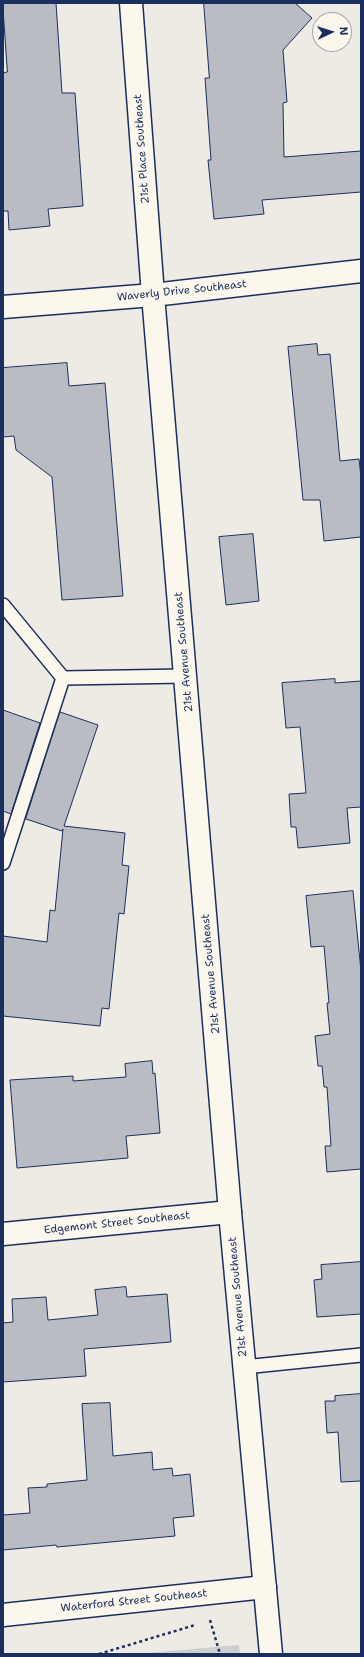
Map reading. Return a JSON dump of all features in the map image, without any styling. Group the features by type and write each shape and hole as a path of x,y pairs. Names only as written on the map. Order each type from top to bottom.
{"street":[{"name":"21st Place Southeast","path":"132,3 153,294"},
{"name":"Waverly Drive Southeast","path":"3,307 153,294 361,271"},
{"name":"21st Avenue Southeast","path":"153,294 230,1212 271,1654"},
{"name":"Edgemont Street Southeast","path":"3,1234 230,1212"},
{"name":"Waterford Street Southeast","path":"3,1615 265,1588"}],"lane":[{"path":"3,605 63,678"},
{"path":"63,678 186,676"},
{"path":"3,864 63,678"},
{"path":"244,1367 361,1355"}],"path":[{"path":"99,1654 210,1620 220,1654"}],"shaded area":[{"path":"239,1645 240,1654 134,1654"}],"building":[{"path":"3,3 56,3 62,93 75,93 83,206 48,209 50,226 9,230 8,211 3,211 3,73 7,72"},
{"path":"204,3 295,3 312,18 283,50 287,102 283,103 284,157 361,151 361,192 262,200 264,214 214,219 208,160 211,160 205,78 209,78"},
{"path":"317,344 318,355 330,354 340,461 359,459 361,477 361,537 324,541 320,500 303,500 288,347"},
{"path":"67,363 69,386 105,383 123,596 62,600 52,477 16,450 14,436 3,437 3,368"},
{"path":"253,534 259,601 226,605 219,537"},
{"path":"335,679 335,683 361,681 361,807 347,808 350,843 298,848 296,827 291,827 289,794 306,793 300,727 286,728 282,683"},
{"path":"3,710 40,723 11,814 3,811"},
{"path":"60,712 98,725 64,826 125,833 122,865 129,866 124,914 119,913 109,1009 102,1008 100,1026 3,1016 3,936 47,942 50,910 55,911 63,829 62,831 26,819"},
{"path":"353,891 361,971 361,1169 327,1172 325,1146 331,1146 327,1087 324,1087 322,1066 318,1066 315,1036 330,1034 327,1003 329,1003 324,946 311,947 306,896"},
{"path":"152,1061 153,1074 155,1073 160,1133 126,1136 128,1158 17,1168 10,1080 73,1076 73,1081 126,1077 125,1064"},
{"path":"361,1262 361,1314 317,1317 314,1280 322,1279 321,1265"},
{"path":"126,1287 127,1297 167,1294 171,1342 84,1349 86,1376 3,1382 3,1323 13,1322 12,1299 46,1297 48,1320 98,1315 95,1290"},
{"path":"361,1394 361,1481 341,1482 338,1432 327,1433 325,1401 335,1401 335,1396"},
{"path":"110,1403 113,1456 152,1452 153,1470 172,1468 173,1476 190,1474 194,1516 173,1518 175,1536 57,1547 56,1545 3,1550 3,1515 30,1513 28,1488 47,1487 47,1484 87,1480 82,1404"}]}
